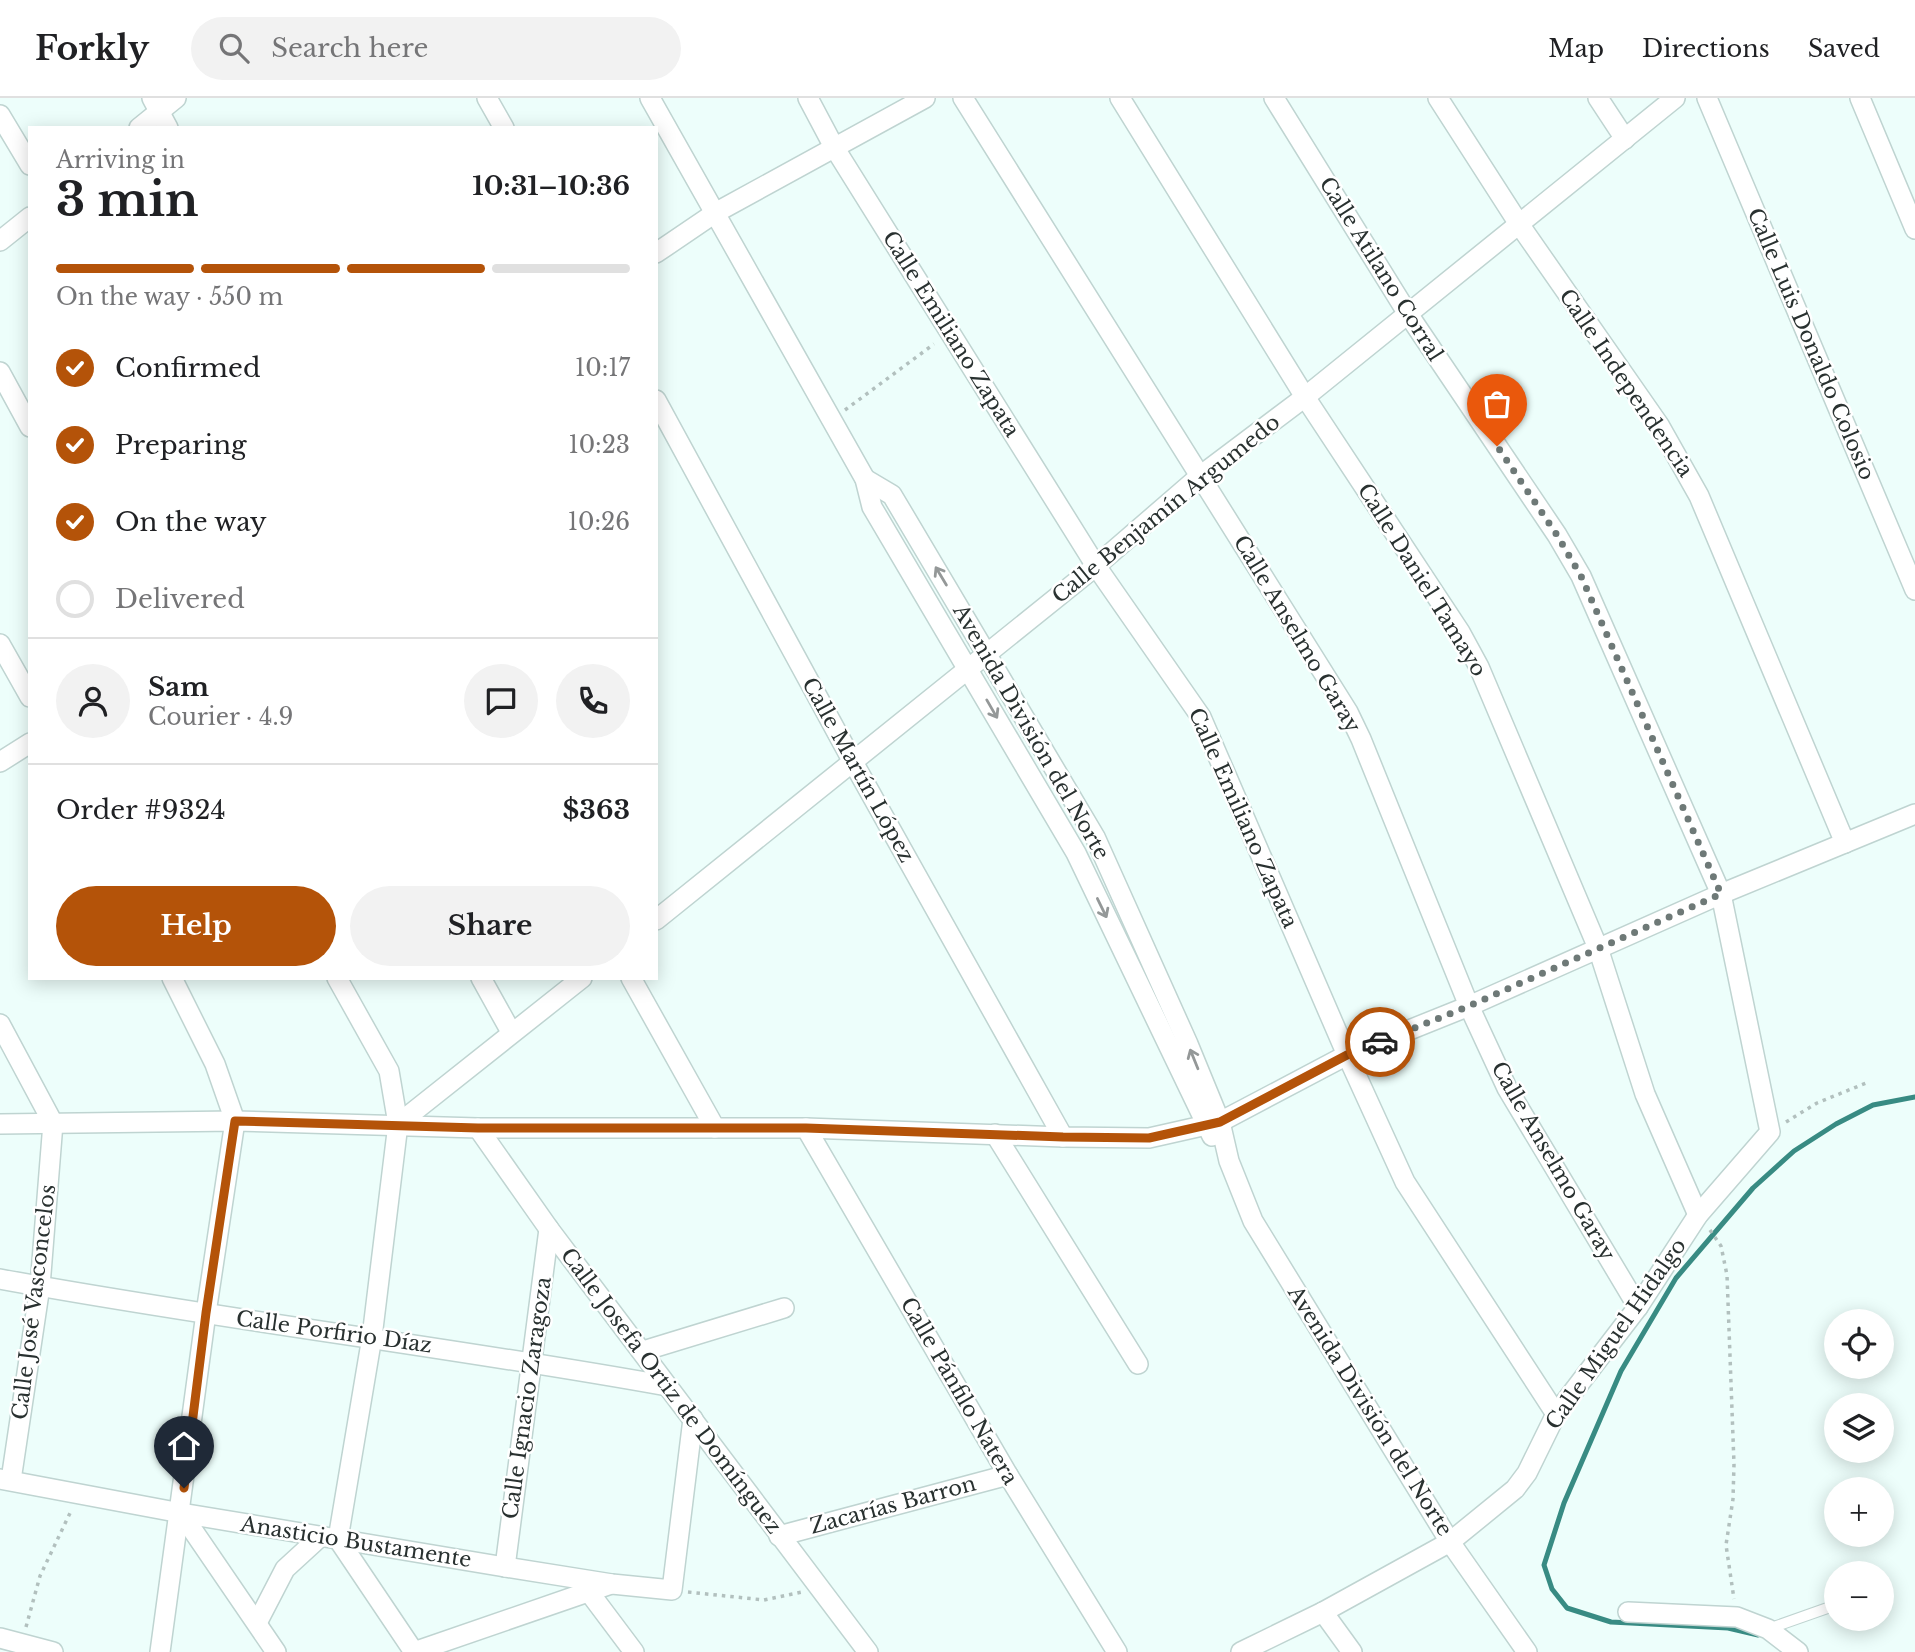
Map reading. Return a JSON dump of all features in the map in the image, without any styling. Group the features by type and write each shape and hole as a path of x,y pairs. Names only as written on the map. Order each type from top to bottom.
{"street":[{"path":"142,126 176,98"},
{"path":"488,98 503,126"},
{"name":"Avenida División del Norte","path":"650,98 865,479 872,507 1076,853 1213,1124 1253,1221 1450,1542 1527,1652"},
{"name":"Calle Emiliano Zapata","path":"808,98 834,147 1096,566 1201,717 1405,1182 1556,1414"},
{"path":"658,252 715,213 925,98"},
{"name":"Calle Anselmo Garay","path":"963,98 1357,730 1469,1006 1516,1104 1638,1307"},
{"name":"Calle Daniel Tamayo","path":"1120,98 1305,397 1460,632 1479,667 1598,948 1645,1094 1703,1221"},
{"name":"Calle Atilano Corral","path":"1274,98 1408,314 1557,535 1581,576 1721,894 1770,1132"},
{"name":"Calle Independencia","path":"1438,98 1519,224 1659,425 1699,496 1845,843"},
{"path":"1598,98 1625,139"},
{"name":"Calle Benjamín Argumedo","path":"658,918 1096,566 1200,476 1305,397 1675,98"},
{"name":"Calle Luis Donaldo Colosio","path":"1707,98 1915,590"},
{"path":"1860,98 1915,229"},
{"path":"0,114 28,163"},
{"path":"0,241 28,219"},
{"path":"0,372 28,423"},
{"name":"Calle Martín López","path":"658,404 853,762 1063,1137"},
{"name":"Avenida División del Norte","path":"865,479 892,495 1095,836 1188,1044 1213,1124"},
{"path":"0,644 28,693"},
{"path":"0,762 28,744"},
{"path":"0,1124 235,1121 478,1128 806,1128 1149,1138 1213,1124 1347,1055 1469,1006 1721,894 1915,814"},
{"path":"160,1652 235,1121 215,1064 173,980"},
{"path":"257,1623 285,1569 330,1538 372,1338 398,1124 389,1071 338,980"},
{"path":"482,980 511,1032"},
{"path":"398,1124 579,980"},
{"path":"632,980 715,1128"},
{"path":"0,1024 53,1123"},
{"name":"Calle José Vasconcelos","path":"5,1480 40,1286 53,1123"},
{"name":"Calle Josefa Ortiz de Domínguez","path":"478,1128 549,1229 868,1652"},
{"name":"Calle Pánfilo Natera","path":"806,1128 1008,1475 1117,1652"},
{"name":"Calle Miguel Hidalgo","path":"1241,1652 1323,1612 1450,1542 1515,1489 1527,1473 1556,1414 1770,1132"},
{"path":"995,1135 1138,1364"},
{"name":"Calle Ignacio Zaragoza","path":"505,1567 549,1229"},
{"name":"Calle Porfirio Díaz","path":"0,1279 667,1385"},
{"path":"643,1351 784,1308"},
{"path":"672,1590 693,1419"},
{"name":"Zacarías Barron","path":"779,1536 1008,1475"},
{"name":"Anasticio Bustamente","path":"5,1480 181,1513 505,1567 612,1584 672,1590"},
{"path":"181,1513 276,1652"},
{"path":"330,1538 414,1652 612,1584"},
{"path":"589,1592 634,1652"},
{"path":"1323,1612 1352,1652"},
{"path":"1628,1612 1737,1617 1768,1629 1798,1652"},
{"path":"0,1638 53,1652"}],"lane":[{"path":"1768,1629 1824,1609"}],"path":[{"path":"832,420 950,332"},
{"path":"1770,1132 1817,1103 1866,1083"},
{"path":"1703,1221 1721,1247 1727,1275 1734,1464 1733,1499 1726,1545 1737,1617"},
{"path":"21,1644 40,1576 80,1493"},
{"path":"672,1590 764,1600 819,1589"}],"waterway":[{"path":"1758,1635 1728,1628 1611,1622 1567,1608 1552,1589 1544,1565 1564,1503 1621,1371 1676,1278 1753,1188 1794,1151 1836,1124 1873,1105 1915,1097"}],"way so far":[{"path":"1380,1042 1469,1006 1721,894 1581,576 1497,446"}],"route":[{"path":"184,1488 206,1313 235,1121 478,1128 806,1128 1149,1138 1220,1122 1347,1055 1380,1042"}]}
